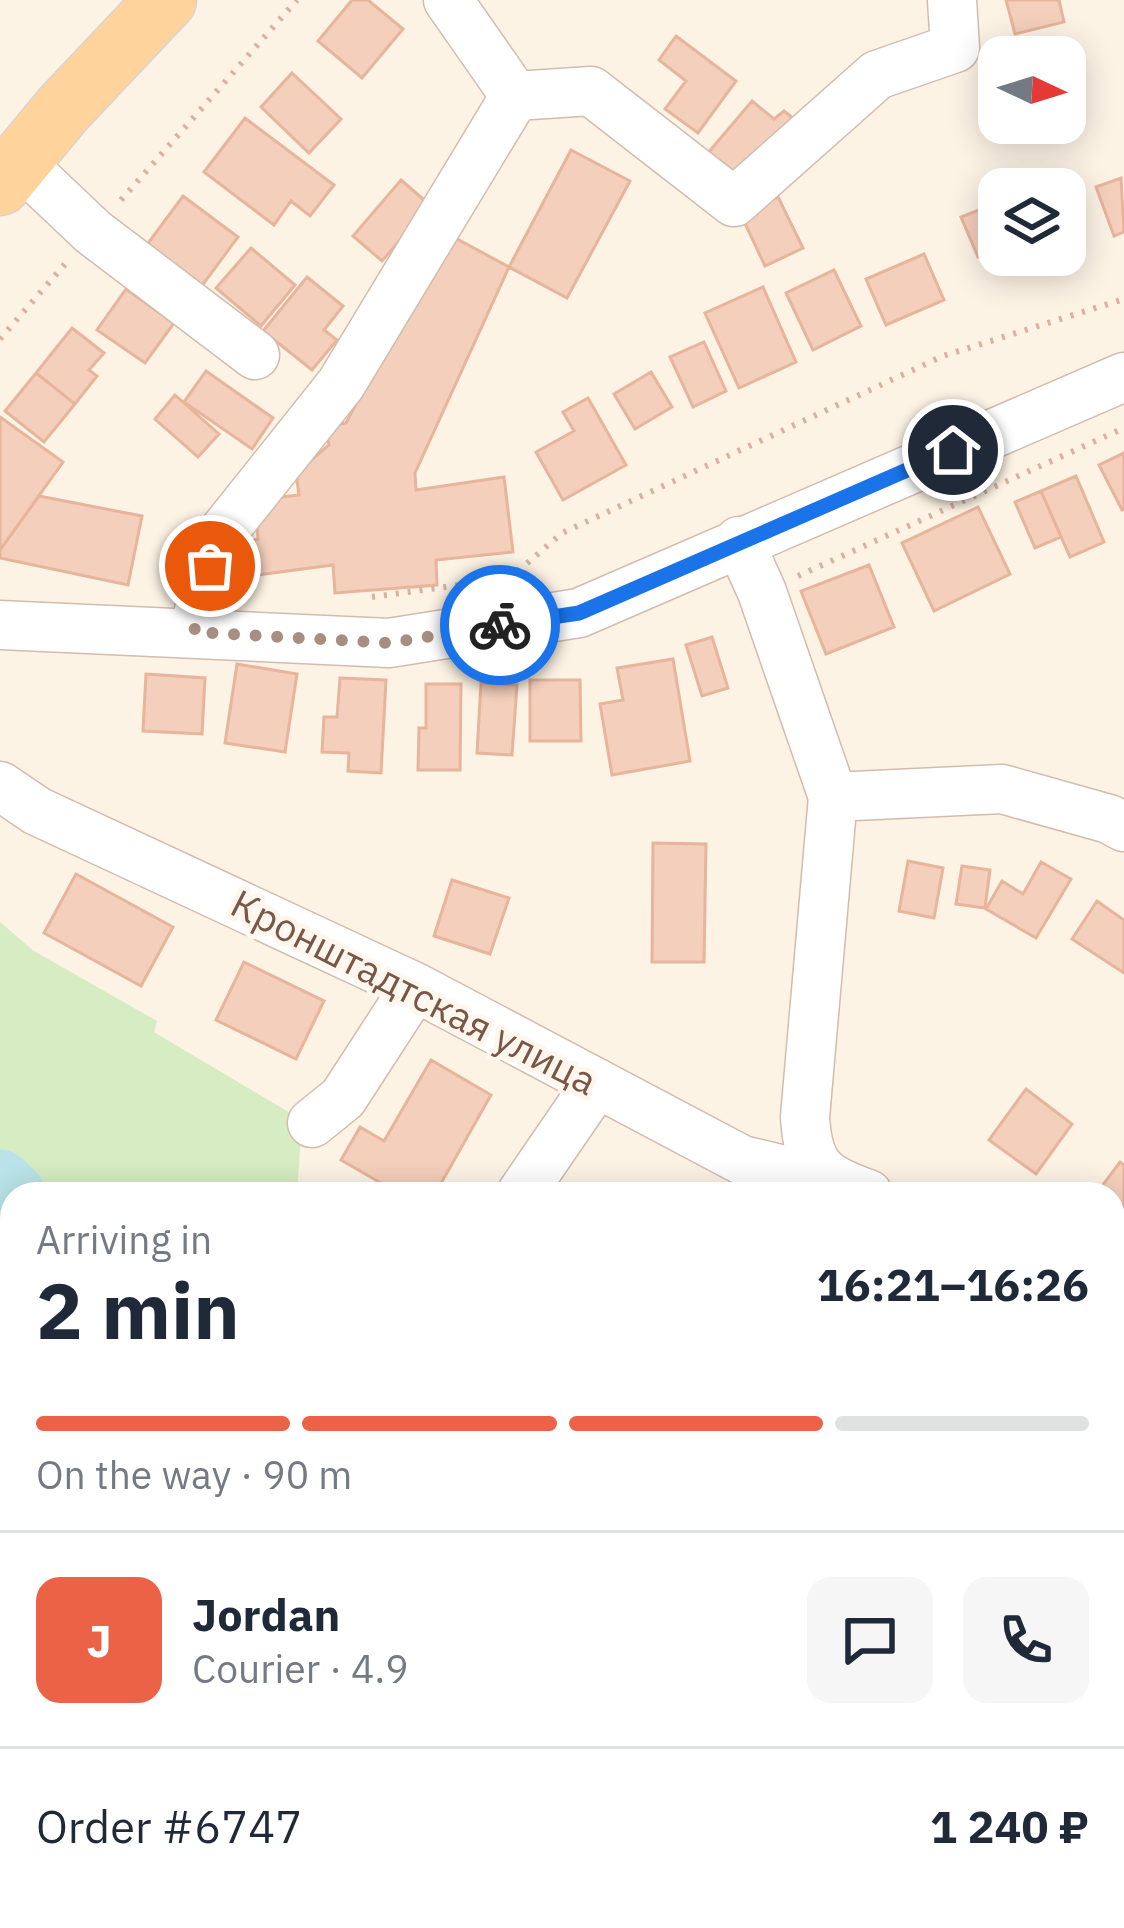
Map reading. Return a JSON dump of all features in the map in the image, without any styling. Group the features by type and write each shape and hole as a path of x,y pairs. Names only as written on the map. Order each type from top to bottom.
{"main road":[{"path":"10,174 166,0"}],"street":[{"path":"448,0 515,96"},
{"path":"515,96 591,92 734,202 877,75 955,48 952,0"},
{"path":"194,632 215,542 341,384 515,96"},
{"path":"10,174 255,355"},
{"path":"0,625 389,643 579,613 1124,377"},
{"path":"740,542 762,592 832,797 805,1117 809,1153 840,1182"},
{"name":"Кронштадтская улица","path":"0,786 37,812 415,986 742,1160 840,1182"},
{"path":"832,797 1003,789 1124,827"},
{"path":"312,1123 343,1098 415,986"},
{"path":"529,1182 597,1083"}],"path":[{"path":"0,339 297,0"},
{"path":"366,598 512,578 562,533 943,356 1124,299"},
{"path":"762,592 1124,428"}],"green space":[{"path":"0,922 34,951 157,1021 154,1032 302,1120 298,1182 0,1182"}],"building":[{"path":"352,0 368,0 403,29 362,78 318,41"},
{"path":"1006,0 1059,0 1064,22 1015,34"},
{"path":"676,36 736,81 698,133 665,109 686,81 659,60"},
{"path":"292,73 341,119 309,153 261,107"},
{"path":"752,101 774,119 784,111 799,123 737,183 702,160"},
{"path":"245,118 334,185 310,216 291,201 274,225 204,172"},
{"path":"571,150 630,181 567,298 509,267"},
{"path":"1121,178 1124,232 1114,236 1096,187"},
{"path":"401,180 430,205 382,261 353,236"},
{"path":"183,196 238,237 198,291 143,250"},
{"path":"778,197 803,248 765,266 741,215"},
{"path":"978,210 978,257 961,217"},
{"path":"446,233 509,267 415,473 416,490 504,477 513,552 436,560 437,585 335,593 333,565 234,578 234,544 258,539 255,500 299,495 296,473 329,445 326,427 346,423"},
{"path":"251,248 295,285 261,326 216,288"},
{"path":"924,254 944,300 886,325 866,279"},
{"path":"834,270 861,326 813,350 786,293"},
{"path":"307,277 343,306 324,330 337,340 312,370 263,331"},
{"path":"763,287 796,362 739,388 705,313"},
{"path":"126,289 174,323 145,363 97,330"},
{"path":"72,328 104,353 89,370 97,376 75,404 36,373"},
{"path":"704,342 726,391 693,407 670,357"},
{"path":"206,371 273,418 252,449 184,402"},
{"path":"651,372 672,407 635,429 614,394"},
{"path":"36,373 75,404 44,442 5,411"},
{"path":"175,395 219,434 198,457 155,419"},
{"path":"588,398 626,465 563,500 536,452 574,431 563,412"},
{"path":"0,417 63,462 0,550"},
{"path":"1124,453 1124,509 1122,510 1099,465"},
{"path":"1076,476 1104,542 1070,557 1041,491"},
{"path":"1041,491 1061,537 1035,548 1015,502"},
{"path":"39,496 142,516 128,585 0,558 0,550"},
{"path":"978,507 1010,574 934,611 902,543"},
{"path":"869,565 894,627 826,654 801,591"},
{"path":"712,637 728,688 702,696 686,645"},
{"path":"673,659 690,761 612,775 600,704 623,700 617,668"},
{"path":"237,664 297,674 285,752 225,743"},
{"path":"146,674 205,678 202,734 143,731"},
{"path":"340,678 386,680 381,773 348,771 349,753 322,752 324,717 337,717"},
{"path":"530,680 580,680 581,741 530,741"},
{"path":"481,683 517,685 512,755 477,753"},
{"path":"426,684 461,684 460,770 418,770 419,728 426,728"},
{"path":"653,843 706,844 704,962 652,962"},
{"path":"908,861 943,868 934,918 899,911"},
{"path":"1041,862 1071,879 1036,938 986,909 1002,881 1023,894"},
{"path":"962,866 990,870 985,908 956,904"},
{"path":"76,874 173,927 141,986 44,933"},
{"path":"452,880 509,898 490,954 434,936"},
{"path":"1097,901 1124,920 1124,973 1072,939"},
{"path":"244,962 324,1001 296,1059 216,1020"},
{"path":"431,1060 491,1095 442,1182 379,1182 341,1160 360,1127 384,1141"},
{"path":"1026,1089 1072,1124 1036,1174 989,1140"},
{"path":"1120,1162 1124,1165 1124,1182 1105,1182"}],"way so far":[{"path":"210,566 194,632 389,643 500,625"}],"route":[{"path":"500,625 579,613 953,450"}]}
